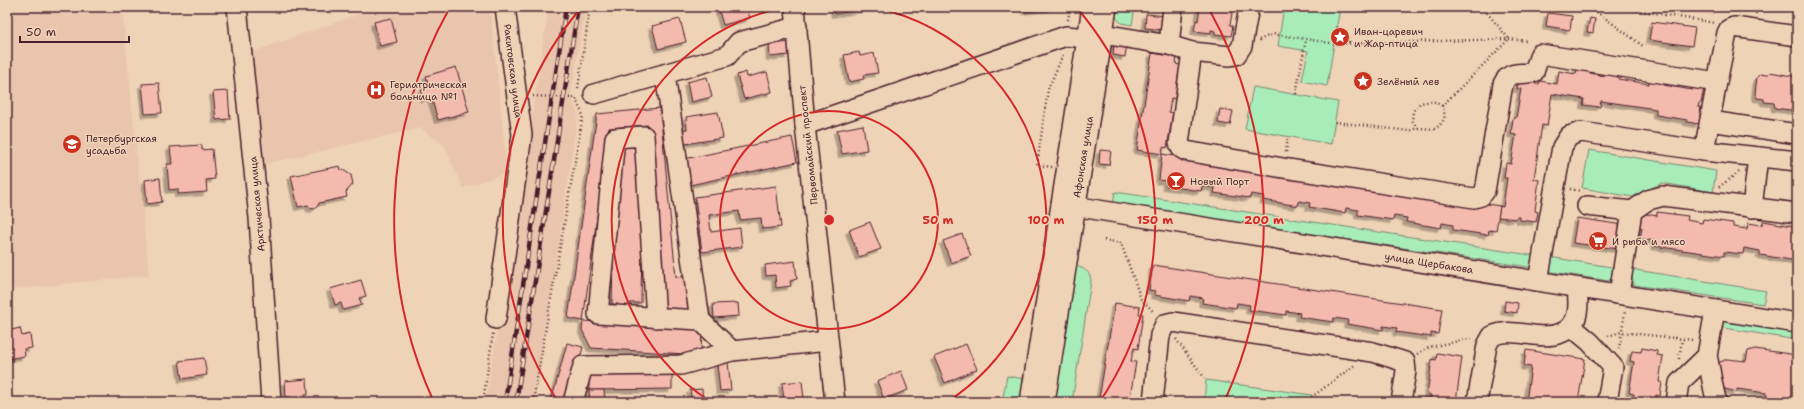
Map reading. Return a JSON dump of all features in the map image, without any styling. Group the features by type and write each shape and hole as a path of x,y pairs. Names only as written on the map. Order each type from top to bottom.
{"street":[{"name":"Арктическая улица","path":"237,7 259,218 271,402"},
{"name":"Ракитовская улица","path":"496,319 522,136 505,7"},
{"name":"Первомайский проспект","path":"796,7 805,125 835,402"},
{"name":"Афонская улица","path":"1030,402 1068,205 1095,36 1092,7"},
{"name":"Афонская улица","path":"1095,36 1108,7"},
{"path":"1169,45 1174,7"},
{"path":"805,125 1044,47 1066,36 1095,36 1169,45 1192,52 1230,56 1236,55 1242,46 1249,7"},
{"path":"594,94 727,56 739,42 797,27"},
{"path":"1704,151 1727,33 1730,29 1734,27 1797,36"},
{"path":"1192,52 1179,143 1181,148 1186,151 1474,198 1481,196 1485,191 1503,84 1506,77 1512,74 1534,72 1540,54 1717,82"},
{"path":"664,74 700,320 732,351"},
{"path":"1710,121 1797,134"},
{"path":"1538,281 1562,147 1569,136 1581,132 1704,151 1797,162"},
{"path":"656,318 644,136 615,138 598,314 656,318 700,320"},
{"path":"1752,208 1758,157"},
{"path":"1587,206 1632,211 1648,200 1663,196 1752,208 1797,210"},
{"name":"Афонская улица","path":"1044,402 1068,205"},
{"name":"улица Щербакова","path":"1068,205 1538,281 1577,288 1622,300 1715,310 1797,323"},
{"path":"1622,300 1632,211"},
{"path":"1477,402 1487,345 1492,336 1501,332 1548,336 1565,332 1572,327 1577,314 1577,288"},
{"path":"1715,310 1709,348 1713,381 1712,389 1717,402"},
{"path":"1153,402 1160,335 1165,324 1173,322 1373,352 1405,362 1406,370 1401,402"},
{"path":"1572,327 1590,342 1613,367 1607,402"},
{"path":"573,402 583,366 681,365 732,351 828,341"},
{"path":"1676,402 1679,383 1709,348"}],"path":[{"path":"533,402 583,115 576,100 590,7"},
{"path":"1054,171 1054,167 1037,164 1048,89 1062,60 1070,7"},
{"path":"1482,7 1509,39"},
{"path":"1590,7 1643,46"},
{"path":"1617,7 1719,24 1730,29"},
{"path":"1337,27 1345,31 1350,44"},
{"path":"1242,46 1273,34 1337,44 1509,39 1526,41"},
{"path":"1296,94 1306,39"},
{"path":"1442,106 1509,39"},
{"path":"517,100 535,95 576,100 594,94"},
{"path":"1335,122 1409,131 1417,128 1435,129 1443,123 1445,113 1442,106 1433,101 1420,103 1413,111 1412,120 1417,128"},
{"path":"1699,202 1758,157"},
{"path":"1104,240 1121,243 1141,299 1165,324 1206,380"},
{"path":"1613,367 1617,362 1622,332 1622,300"},
{"path":"483,402 496,319"},
{"path":"1590,342 1622,332 1709,348"},
{"path":"1405,362 1430,346 1498,333"},
{"path":"1305,402 1373,352"}],"shaded area":[{"name":"Петербургская усадьба","path":"7,7 122,7 149,275 7,290"},
{"name":"Гериатрическая больница №1","path":"379,7 490,7 506,159 504,174 463,188 444,145 420,128 261,165 249,53"},
{"path":"549,7 586,7 571,95 578,114 535,402 486,402"},
{"path":"1652,7 1714,7 1713,16"}],"green space":[{"path":"1118,7 1135,7 1132,25 1121,23 1116,17"},
{"path":"1284,7 1340,7 1327,86 1302,81 1308,51 1278,46"},
{"path":"1253,87 1338,102 1331,144 1245,129"},
{"path":"1589,150 1716,171 1713,192 1662,183 1633,197 1582,188"},
{"path":"1115,192 1537,256 1535,268 1113,204"},
{"path":"1549,257 1617,268 1609,281 1547,271"},
{"path":"1076,266 1082,268 1090,275 1091,281 1072,402 1055,402"},
{"path":"1630,269 1766,291 1763,304 1634,285"},
{"path":"1720,319 1797,331 1797,340 1719,327"},
{"path":"1007,376 1025,379 1021,402 1002,402"},
{"path":"1206,380 1312,395 1311,402 1204,402"}],"building":[{"path":"718,7 747,7 750,18 723,25"},
{"path":"834,7 864,7 865,9 835,14"},
{"path":"1025,7 1052,7 1052,8 1025,11"},
{"path":"1200,7 1233,7 1230,25 1233,26 1231,36 1215,34 1215,31 1211,30 1211,33 1194,31 1196,20 1198,21"},
{"path":"1548,13 1572,16 1570,30 1546,26"},
{"path":"1146,14 1166,16 1164,30 1145,28"},
{"path":"391,18 397,42 380,46 374,22"},
{"path":"1590,18 1595,19 1593,33 1587,32"},
{"path":"680,19 686,42 658,49 652,26"},
{"path":"1652,22 1695,28 1692,46 1649,40"},
{"path":"788,42 789,55 770,57 769,45"},
{"path":"1114,43 1127,45 1125,57 1113,55"},
{"path":"859,52 860,56 874,53 878,73 863,75 864,79 849,82 844,55"},
{"path":"1152,53 1177,57 1176,64 1180,65 1175,99 1171,98 1169,112 1173,113 1167,148 1163,147 1162,154 1137,150"},
{"path":"456,67 469,112 438,120 431,97 424,99 421,89 429,87 426,76"},
{"path":"1577,68 1590,70 1590,73 1604,76 1605,72 1619,74 1618,79 1649,84 1649,80 1663,82 1663,85 1692,90 1692,86 1704,88 1701,103 1699,103 1698,107 1701,107 1699,124 1687,122 1687,120 1656,115 1656,109 1601,101 1600,107 1583,105 1584,99 1552,94 1547,126 1542,125 1534,179 1539,180 1535,211 1538,212 1536,222 1520,220 1520,217 1516,217 1516,219 1498,217 1500,206 1503,207 1507,178 1504,178 1506,163 1511,164 1516,135 1511,134 1513,118 1516,118 1521,89 1517,89 1519,78 1536,81 1535,84 1539,84 1540,81 1557,84 1559,71 1576,74"},
{"path":"746,72 747,77 767,72 772,92 744,99 737,75"},
{"path":"1770,72 1797,77 1797,111 1775,108 1774,103 1764,102 1764,99 1757,98 1755,94 1757,77 1760,74 1767,75"},
{"path":"707,77 712,97 691,102 687,82"},
{"path":"159,83 162,113 145,114 142,84"},
{"path":"228,91 230,119 216,120 213,92"},
{"path":"660,108 676,277 690,276 694,311 666,313 648,125 609,128 583,321 568,318 597,114"},
{"path":"1220,109 1233,111 1230,125 1218,123"},
{"path":"718,112 723,138 679,145 676,131 687,129 686,117"},
{"path":"863,125 867,150 842,154 837,130"},
{"path":"792,137 797,162 690,185 684,159"},
{"path":"202,145 202,150 212,149 215,179 206,180 207,192 178,194 178,189 169,190 167,164 172,164 170,147"},
{"path":"621,145 637,145 637,168 643,188 641,303 630,303 630,311 617,310 618,304 612,304 615,183"},
{"path":"1100,150 1111,151 1109,165 1099,164"},
{"path":"1162,154 1500,206 1496,231 1489,230 1488,235 1453,230 1453,225 1442,223 1441,228 1406,222 1407,218 1394,216 1393,220 1358,215 1358,210 1346,208 1345,213 1309,207 1310,203 1299,201 1298,206 1263,200 1264,196 1251,194 1250,198 1214,193 1215,188 1202,186 1201,191 1166,186 1166,181 1159,180"},
{"path":"340,166 341,170 351,175 353,184 346,192 347,197 319,203 314,209 310,208 308,205 298,207 291,176"},
{"path":"160,178 162,202 147,204 145,180"},
{"path":"776,186 781,227 762,229 761,218 740,220 739,211 709,215 711,232 740,228 742,247 702,252 695,197"},
{"path":"1657,212 1688,216 1687,220 1702,223 1703,219 1733,223 1733,227 1747,229 1748,223 1762,225 1763,221 1793,226 1793,230 1797,231 1797,261 1760,255 1760,251 1744,248 1743,254 1724,252 1724,256 1654,246 1655,241 1640,239 1642,228 1639,227 1641,213 1657,216"},
{"path":"1577,218 1623,225 1619,249 1573,243"},
{"path":"870,222 881,249 859,257 849,230"},
{"path":"962,234 971,256 951,263 943,241"},
{"path":"795,261 797,279 790,281 791,286 776,288 775,275 766,276 765,265"},
{"path":"1153,265 1442,309 1438,334 1431,333 1431,337 1396,332 1397,328 1383,326 1383,330 1347,324 1348,320 1334,318 1333,322 1299,317 1300,313 1286,311 1286,315 1249,310 1250,305 1237,303 1236,308 1202,303 1203,298 1190,296 1189,301 1154,295 1155,291 1149,290"},
{"path":"361,280 366,296 359,298 362,305 343,310 341,303 335,305 330,289"},
{"path":"1505,301 1518,303 1517,313 1504,311"},
{"path":"738,303 739,316 714,318 713,304"},
{"path":"1115,303 1140,307 1139,314 1143,314 1138,349 1134,348 1131,361 1136,362 1130,397 1125,397 1125,402 1099,399"},
{"path":"583,321 702,328 701,355 591,348 582,330"},
{"path":"20,328 22,336 30,334 32,348 24,349 25,356 7,359 7,331"},
{"path":"567,343 583,347 569,402 551,402"},
{"path":"966,344 977,369 945,383 934,357"},
{"path":"1642,348 1657,351 1657,355 1663,356 1659,382 1662,382 1660,396 1656,395 1655,402 1633,402 1634,394 1629,393 1634,362 1630,361 1632,351 1641,352"},
{"path":"1755,349 1797,355 1797,402 1766,396 1766,393 1737,389 1737,392 1725,389 1720,382 1718,363 1727,359 1746,361 1748,351"},
{"path":"1526,350 1585,359 1578,402 1526,402 1531,367 1524,366"},
{"path":"1437,353 1462,357 1456,402 1430,402 1431,395 1427,395 1432,359 1436,360"},
{"path":"204,358 207,375 182,379 179,361"},
{"path":"728,362 731,390 720,391 717,364"},
{"path":"901,371 908,390 884,399 877,381"},
{"path":"672,373 672,389 589,390 589,374"},
{"path":"307,379 308,395 305,395 305,402 290,402 290,397 286,397 285,381"},
{"path":"802,381 804,399 784,401 782,383"},
{"path":"702,389 703,402 692,402 690,390"},
{"path":"589,390 604,390 605,402 590,402"}],"railway":[{"path":"505,402 566,7"},
{"path":"516,402 578,7"}],"place":[{"name":"Иван-царевич и Жар-птица","path":"1340,37"},
{"name":"Зелёный лев","path":"1363,81"},
{"name":"Гериатрическая больница №1","path":"376,90"},
{"name":"Петербургская усадьба","path":"72,144"},
{"name":"Новый Порт","path":"1176,181"},
{"name":"И рыба и мясо","path":"1598,241"}]}
